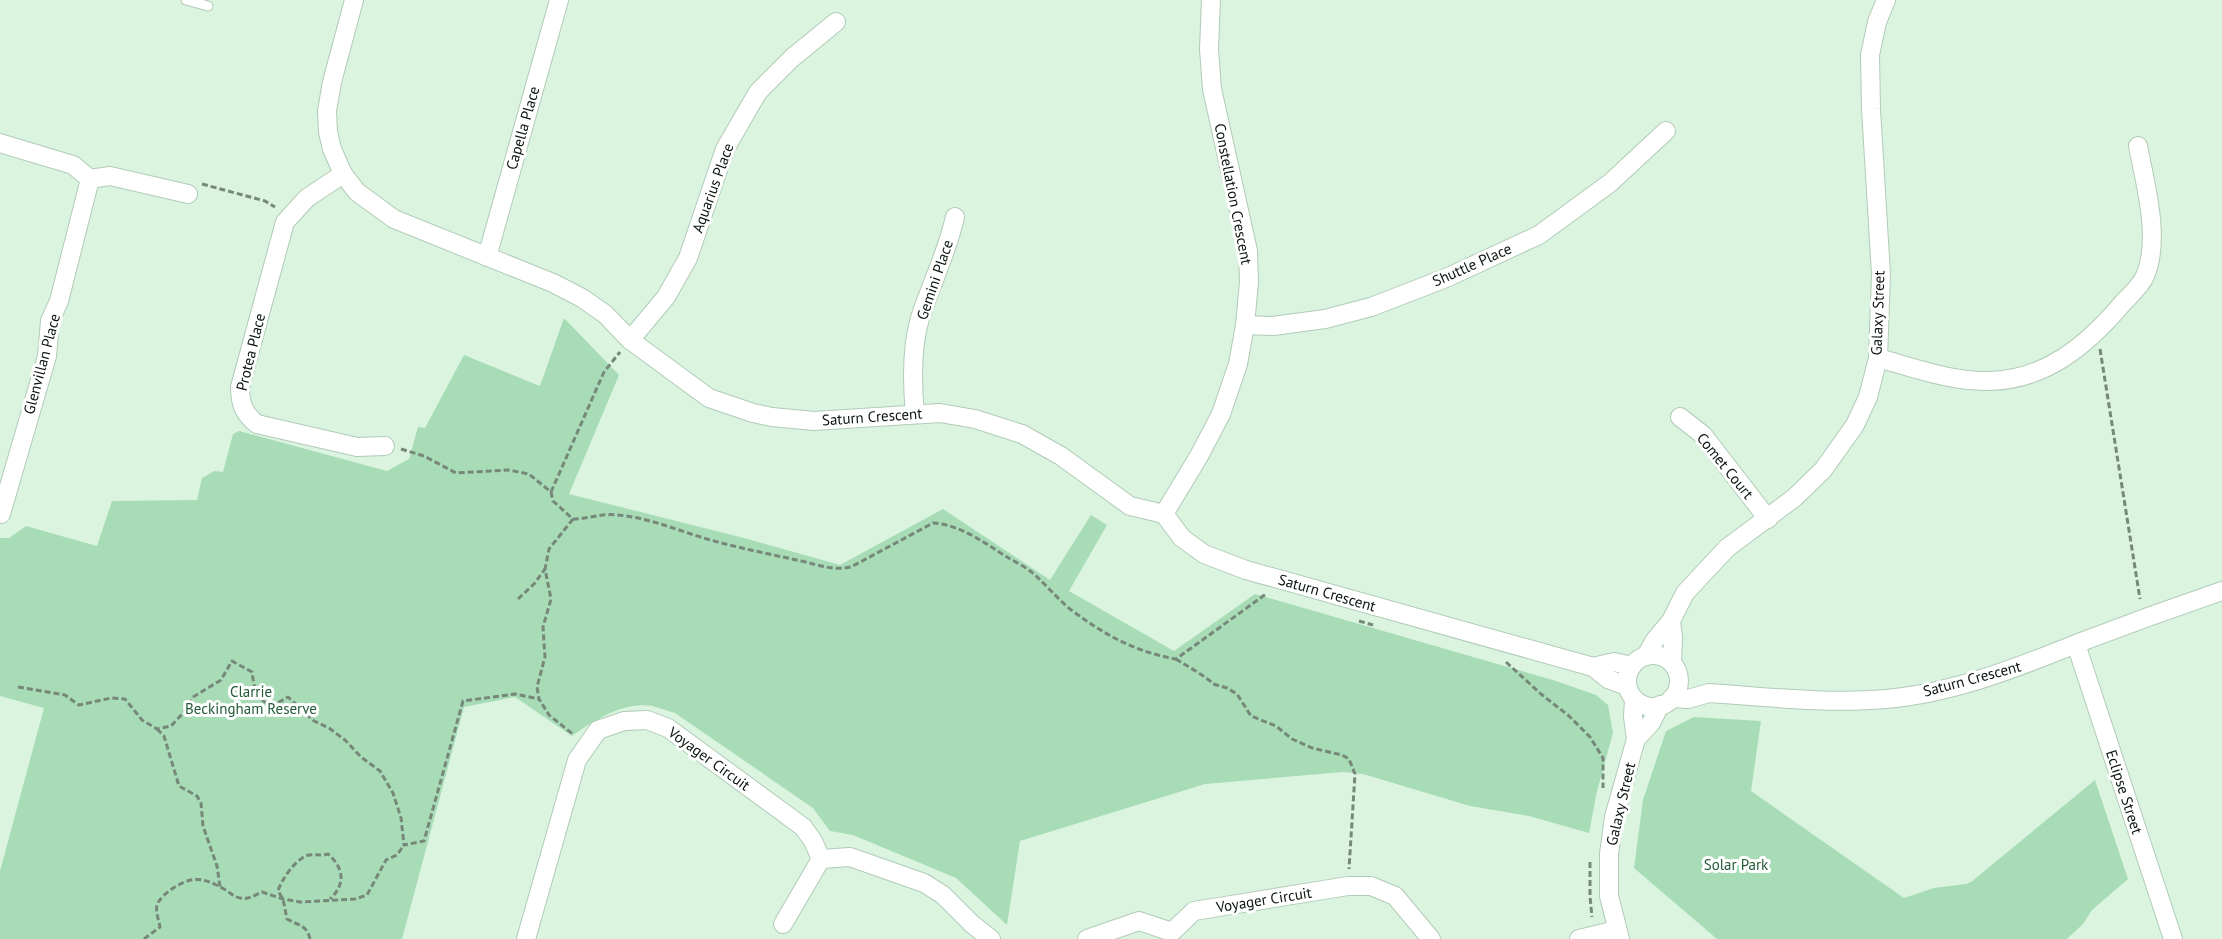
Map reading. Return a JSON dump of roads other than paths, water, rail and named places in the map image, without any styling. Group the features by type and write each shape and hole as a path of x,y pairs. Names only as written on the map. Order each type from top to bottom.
{"street":[{"name":"Saturn Crescent","path":"354,0 332,82 327,111 332,149 343,174 357,192 394,219 553,283 582,298 605,314 630,340 709,398 753,413 814,421 940,413 975,418 1022,434 1060,456 1130,506 1164,514 1182,538 1204,554 1246,570 1593,667 1630,692"},
{"name":"Capella Place","path":"487,257 559,0"},
{"name":"Constellation Crescent","path":"1164,514 1221,414 1238,364 1249,282 1248,251 1212,89 1209,49 1211,0"},
{"name":"Galaxy Street","path":"1639,661 1671,621 1685,593 1727,548 1768,519 1824,470 1855,425 1868,397 1878,358 1881,274 1870,55 1877,22 1886,0"},
{"name":"Aquarius Place","path":"630,340 666,297 688,258 725,149 758,92 792,58 836,22"},
{"name":"Shuttle Place","path":"1245,325 1273,326 1325,319 1371,307 1446,278 1539,235 1610,183 1666,131"},
{"path":"0,144 73,165 90,180 110,176 188,194"},
{"path":"1878,358 1958,379 1990,381 2019,377 2049,368 2098,332 2145,277 2151,245 2150,220 2138,146"},
{"name":"Protea Place","path":"343,174 307,198 285,222 240,387 243,410 257,424 357,447 385,446"},
{"name":"Glenvillan Place","path":"1,514 47,356 50,321 59,302 90,180"},
{"name":"Gemini Place","path":"915,414 912,381 920,318 949,243 955,217"},
{"name":"Comet Court","path":"1680,417 1703,435 1768,519"},
{"name":"Saturn Crescent","path":"1666,701 1688,699 1709,693 1843,701 1888,699 1932,691 2008,671 2151,615 2222,591"},
{"name":"Galaxy Street","path":"1671,621 1675,669"},
{"name":"Eclipse Street","path":"2076,644 2173,939"},
{"path":"1659,655 1675,669 1676,691 1666,701 1646,706 1630,692 1627,676 1639,661 1659,655"},
{"name":"Saturn Crescent","path":"1593,667 1614,662 1639,661"},
{"name":"Saturn Crescent","path":"1675,669 1709,693"},
{"name":"Galaxy Street","path":"1618,934 1609,896 1609,854 1614,817 1636,740 1630,692"},
{"name":"Galaxy Street","path":"1636,740 1666,701"},
{"name":"Voyager Circuit","path":"526,939 577,760 598,730 624,721 647,720 668,728 803,827 821,858"},
{"path":"783,924 821,858 850,857 924,883 943,895 991,939"},
{"name":"Voyager Circuit","path":"1087,939 1139,921 1172,936 1194,911 1348,886 1371,886 1395,896 1431,939"},
{"path":"1579,939 1618,934"}],"lane":[{"path":"186,0 208,6"}],"park label":[{"name":"Clarrie Beckingham Reserve","path":"251,700"},
{"name":"Solar Park","path":"1736,865"}]}
